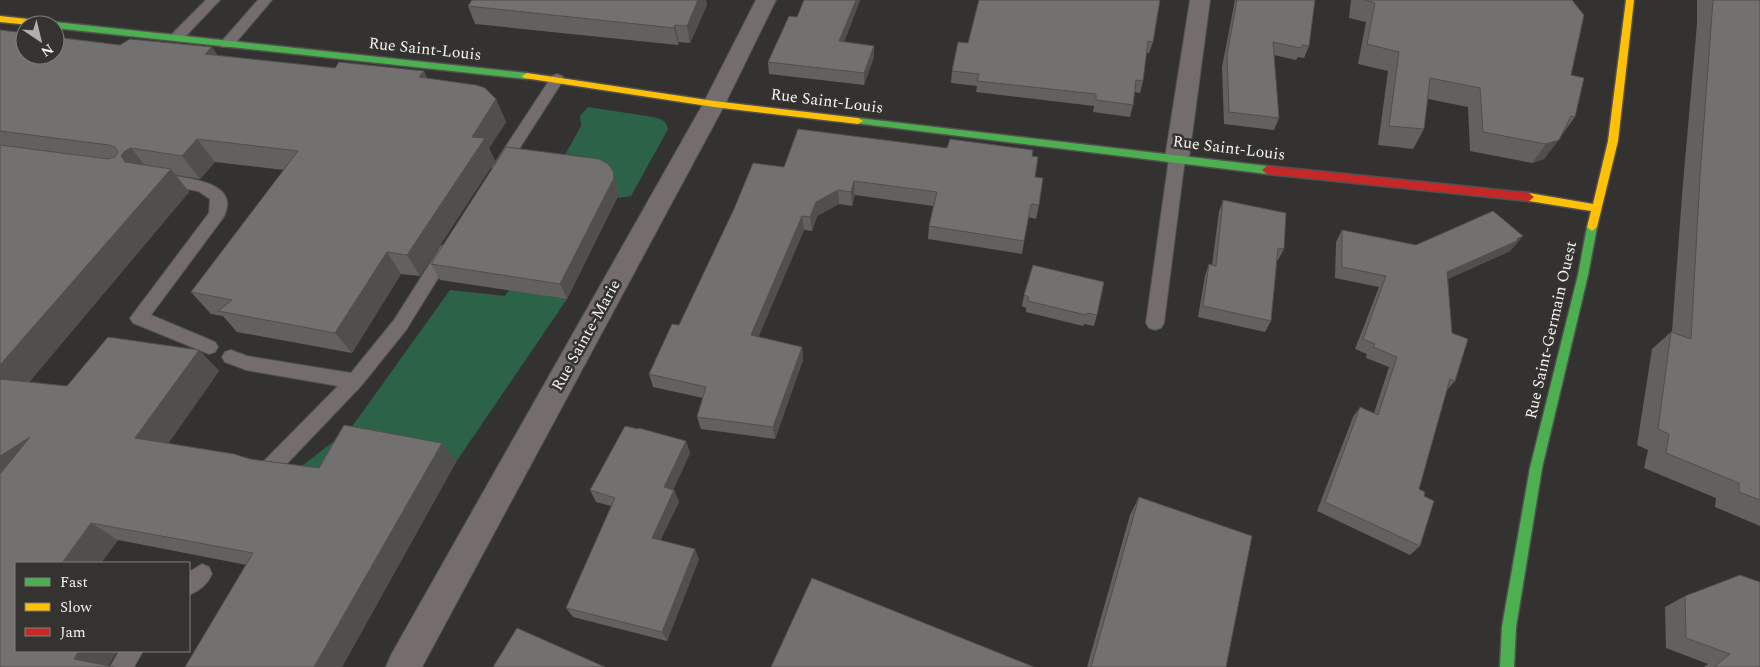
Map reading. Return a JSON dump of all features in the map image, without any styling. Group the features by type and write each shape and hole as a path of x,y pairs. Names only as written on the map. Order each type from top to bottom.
{"street":[{"name":"Rue Sainte-Marie","path":"403,667 714,104 766,0"},
{"path":"1177,158 1200,0"},
{"name":"Rue Saint-Germain Ouest","path":"1507,667 1509,627 1536,468 1583,275 1596,208 1613,141 1630,0"},
{"name":"Rue Saint-Louis","path":"0,19 15,21"},
{"name":"Rue Saint-Louis","path":"65,26 557,79 714,104 1548,199 1596,208"}],"lane":[{"path":"176,38 213,0"},
{"path":"227,44 265,0"},
{"path":"493,178 557,79"},
{"path":"1155,323 1177,158"},
{"path":"150,179 202,186 218,197 218,214 140,318 209,347"},
{"path":"271,467 355,382 400,325 456,236"},
{"path":"232,356 246,362 355,382"},
{"path":"121,667 131,652"}],"green space":[{"path":"588,107 658,118 663,120 667,126 668,129 631,196 618,198 619,195 576,171 583,156 565,155 581,126 580,116"},
{"path":"450,290 505,296 509,290 567,299 456,462 430,457 337,486 285,479 351,428"}],"building":[{"path":"472,0 698,0 687,26 675,25 674,28 468,6"},
{"path":"804,0 856,0 839,41 874,46 864,73 768,62 789,16 797,17"},
{"path":"979,0 1160,0 1153,42 1148,41 1143,81 1136,80 1133,105 1096,100 1096,94 977,81 979,74 952,71 958,42 968,43"},
{"path":"1237,0 1315,0 1309,46 1302,45 1301,48 1273,42 1279,118 1229,112 1227,55"},
{"path":"1364,0 1572,0 1584,15 1571,75 1584,78 1575,117 1571,116 1559,140 1546,144 1483,132 1480,88 1430,78 1424,129 1389,126 1399,52 1367,44 1375,3"},
{"path":"1713,0 1760,0 1760,500 1739,492 1739,483 1666,453 1669,434 1658,429 1671,332 1691,339 1700,176"},
{"path":"0,30 15,32 15,65 65,65 65,38 120,45 130,39 212,47 205,54 335,68 339,62 424,71 419,77 476,85 485,88 496,99 472,137 485,138 407,255 387,252 335,333 218,311 232,300 191,292 298,151 197,139 182,156 131,148 125,151 121,156 125,162 171,169 0,365 0,145 108,159 115,157 118,152 115,147 109,145 0,131"},
{"path":"798,129 947,148 950,139 1033,150 1032,156 1038,157 1035,177 1043,178 1039,205 1031,204 1024,241 929,226 937,192 854,181 851,192 838,190 816,202 810,217 802,216 751,335 802,347 773,427 697,417 706,387 649,374 672,324 679,325 734,209 753,163 784,167"},
{"path":"506,147 599,159 608,164 613,171 614,178 560,284 431,264"},
{"path":"1223,200 1286,213 1284,249 1278,248 1271,321 1203,306 1209,264 1216,266"},
{"path":"1493,211 1523,236 1517,239 1519,240 1447,272 1452,333 1468,339 1455,381 1450,379 1419,489 1425,492 1424,496 1434,501 1420,546 1325,502 1360,407 1378,415 1397,357 1373,347 1375,344 1363,339 1386,276 1342,267 1342,230 1416,245"},
{"path":"1033,265 1104,282 1097,315 1087,313 1086,315 1028,301 1029,297 1024,295"},
{"path":"108,337 199,350 135,438 234,454 250,459 319,468 344,425 442,443 314,667 185,667 253,553 91,523 63,562 15,562 15,652 78,652 74,659 114,667 0,667 0,474 30,437 0,456 0,379 67,386"},
{"path":"625,426 686,441 664,487 674,490 652,538 695,549 662,632 566,608 615,498 590,490"},
{"path":"1139,497 1252,536 1226,667 1091,667"},
{"path":"1740,575 1760,582 1760,667 1714,667 1730,654 1686,638 1685,596"},
{"path":"812,578 1034,667 771,667"},
{"path":"517,628 605,667 493,667"}],"traffic: fast":[{"path":"65,26 527,76"},
{"path":"858,121 1267,170"},
{"path":"1507,667 1509,627 1536,468 1583,275 1592,227"}],"traffic: slow":[{"path":"1592,227 1613,141 1630,0"},
{"path":"0,19 15,21"},
{"path":"527,76 714,104 858,121"},
{"path":"1529,197 1596,208"}],"traffic: jam":[{"path":"1267,170 1529,197"}]}
